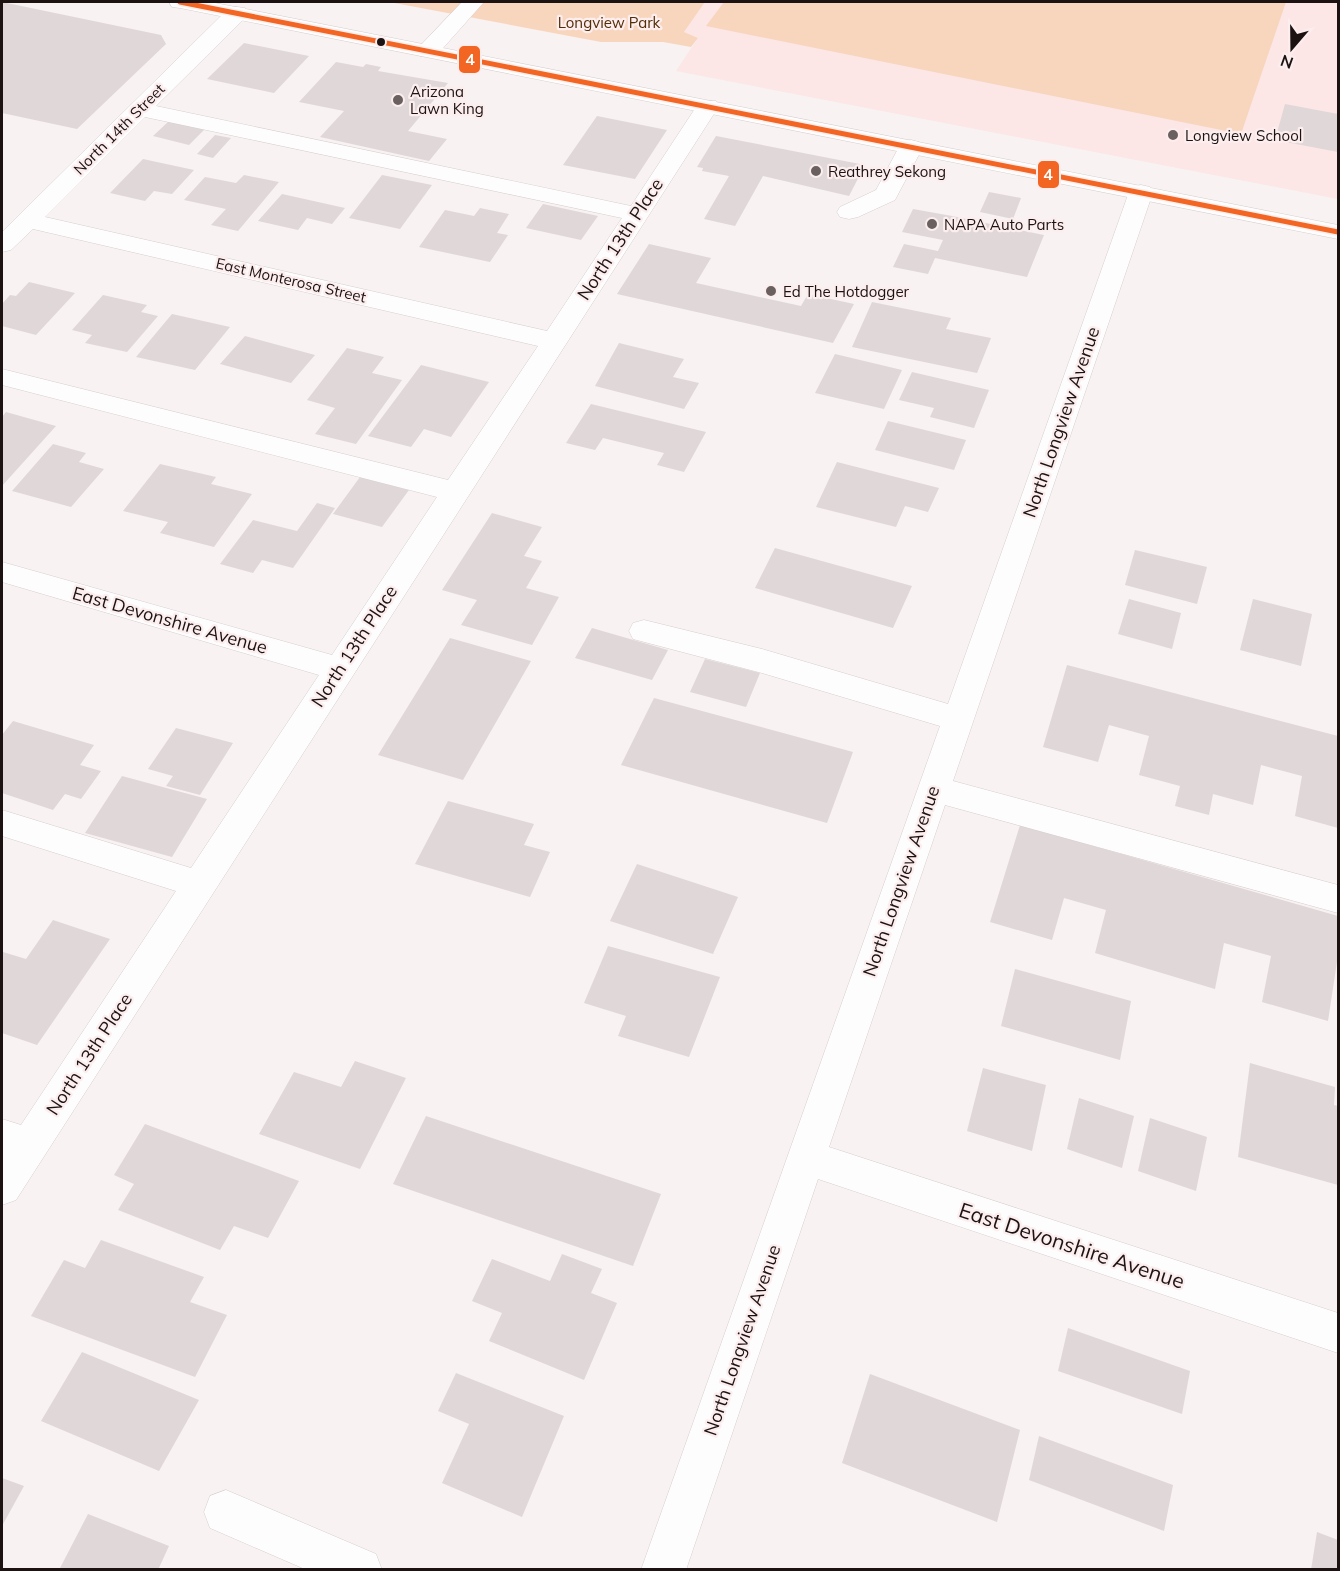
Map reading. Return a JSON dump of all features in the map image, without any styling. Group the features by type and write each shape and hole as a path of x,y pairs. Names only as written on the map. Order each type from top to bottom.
{"street":[{"path":"180,2 1338,232"},
{"path":"428,51 473,2"},
{"name":"North 14th Street","path":"2,245 237,13"},
{"name":"North 13th Place","path":"2,1187 15,1141 200,885 708,106"},
{"path":"140,109 636,214"},
{"path":"849,212 886,195 911,147"},
{"name":"North Longview Avenue","path":"663,1569 1141,192"},
{"name":"East Monterosa Street","path":"27,220 554,341"},
{"path":"2,377 457,492"},
{"name":"East Devonshire Avenue","path":"2,572 339,669"},
{"path":"644,631 762,661 958,718"},
{"path":"933,789 1338,899"},
{"path":"2,823 200,885"},
{"name":"East Devonshire Avenue","path":"806,1157 1338,1333"},
{"path":"226,1512 360,1569"}],"shaded area":[{"name":"Longview School","path":"705,2 1338,2 1338,199 676,71 698,38 684,32"}],"green space":[{"name":"Longview Park","path":"389,2 705,2 684,32 698,38 691,47 663,42 601,42"},
{"path":"724,2 1286,2 1241,134 706,26"}],"building":[{"path":"2,2 161,35 166,44 77,129 2,113"},
{"path":"244,43 309,56 274,93 207,79"},
{"path":"336,62 363,67 366,64 381,67 378,71 448,83 408,131 447,139 429,161 320,137 344,111 299,102"},
{"path":"1285,104 1338,114 1338,152 1275,140"},
{"path":"597,116 667,130 635,179 563,165"},
{"path":"169,121 205,129 189,145 153,136"},
{"path":"215,135 231,138 213,158 197,154"},
{"path":"716,136 865,165 849,196 763,176 735,226 704,219 729,176 702,171 703,168 697,167"},
{"path":"143,159 194,170 172,194 154,191 145,201 110,193"},
{"path":"244,175 279,182 238,231 211,225 226,209 184,200 205,177 236,183"},
{"path":"382,175 432,185 400,229 349,218"},
{"path":"989,192 1021,198 1013,219 980,212"},
{"path":"282,194 345,208 332,224 307,218 298,230 258,221"},
{"path":"543,204 598,216 581,240 526,228"},
{"path":"480,208 509,214 497,233 508,235 490,262 419,247 445,210 474,216"},
{"path":"913,209 1044,235 1027,277 935,258 928,274 893,267 904,244 938,251 943,240 902,232"},
{"path":"649,244 711,258 696,283 801,306 808,294 854,304 833,343 617,294"},
{"path":"29,282 75,293 36,335 2,326 2,304 10,295 16,296"},
{"path":"103,295 147,305 141,312 158,316 127,352 85,343 92,335 72,330"},
{"path":"872,302 951,318 946,329 991,338 977,373 852,347"},
{"path":"172,314 230,327 195,370 136,357"},
{"path":"245,336 315,355 291,383 220,364"},
{"path":"619,343 684,359 673,377 699,383 684,409 595,386"},
{"path":"347,348 384,357 372,373 402,380 356,444 315,434 335,408 307,400"},
{"path":"835,354 902,370 884,409 815,393"},
{"path":"421,365 489,382 451,437 424,429 411,447 368,436"},
{"path":"912,372 989,390 974,428 930,417 934,408 899,400"},
{"path":"591,404 706,432 684,472 657,465 664,453 603,438 595,450 566,443"},
{"path":"6,412 56,426 2,486 2,417"},
{"path":"888,421 966,440 954,470 875,450"},
{"path":"53,444 86,453 79,462 104,469 71,507 12,491"},
{"path":"837,462 939,488 928,512 905,506 896,527 816,507"},
{"path":"160,464 216,477 211,484 252,494 214,547 160,533 168,522 123,511"},
{"path":"360,477 409,490 382,527 333,514"},
{"path":"317,503 335,508 293,568 262,560 253,573 220,564 253,520 297,531"},
{"path":"492,513 542,527 524,556 542,561 526,588 559,597 532,645 461,625 477,600 442,590"},
{"path":"775,548 912,586 893,628 755,588"},
{"path":"1135,550 1207,567 1197,604 1125,585"},
{"path":"1129,599 1181,613 1172,649 1118,634"},
{"path":"1253,599 1312,614 1301,666 1240,650"},
{"path":"592,628 668,650 652,680 575,658"},
{"path":"450,638 531,661 463,780 378,755"},
{"path":"705,659 760,673 746,707 690,692"},
{"path":"1067,665 1338,736 1338,828 1295,816 1302,776 1261,765 1253,805 1213,794 1209,815 1175,806 1180,786 1139,775 1149,736 1109,725 1098,762 1043,747"},
{"path":"654,698 853,752 827,823 621,765"},
{"path":"13,721 94,745 80,765 101,771 81,799 65,794 53,810 2,793 2,735"},
{"path":"176,728 233,743 200,795 166,786 173,776 148,769"},
{"path":"122,776 207,799 172,857 85,833"},
{"path":"448,801 534,824 524,845 550,852 530,897 415,864"},
{"path":"1020,825 1338,916 1338,955 1328,1021 1262,1002 1271,956 1224,943 1215,989 1095,953 1106,910 1064,898 1052,940 990,922"},
{"path":"637,864 738,897 713,954 610,921"},
{"path":"53,920 110,939 37,1045 2,1033 2,954 3,952 26,959"},
{"path":"608,946 720,977 689,1057 618,1036 626,1016 584,1003"},
{"path":"1015,969 1131,1001 1120,1060 1001,1026"},
{"path":"355,1061 406,1078 360,1169 259,1134 294,1072 341,1087"},
{"path":"1250,1063 1335,1087 1334,1105 1338,1106 1338,1185 1238,1157"},
{"path":"983,1068 1046,1085 1032,1151 967,1131"},
{"path":"1079,1098 1134,1116 1122,1168 1067,1149"},
{"path":"426,1116 661,1194 633,1266 393,1184"},
{"path":"1150,1118 1207,1137 1196,1191 1138,1171"},
{"path":"145,1124 299,1181 268,1238 234,1226 220,1250 118,1210 134,1184 114,1175"},
{"path":"101,1240 204,1277 190,1302 227,1315 195,1377 31,1316 64,1260 85,1268"},
{"path":"562,1254 602,1269 591,1293 617,1303 584,1380 489,1341 502,1313 472,1301 492,1259 550,1281"},
{"path":"1068,1328 1190,1371 1182,1414 1058,1371"},
{"path":"82,1352 199,1400 159,1471 41,1421"},
{"path":"456,1373 564,1416 522,1517 442,1483 469,1424 438,1411"},
{"path":"870,1374 1020,1430 997,1522 842,1463"},
{"path":"1039,1436 1173,1485 1164,1531 1029,1480"},
{"path":"2,1478 24,1486 2,1526"},
{"path":"88,1514 169,1546 158,1570 59,1570"},
{"path":"1317,1532 1338,1540 1338,1570 1311,1570"}],"transit line":[{"name":"4","path":"180,2 1338,232"}],"place":[{"name":"Arizona Lawn King","path":"398,100"},
{"name":"Longview School","path":"1173,135"},
{"name":"Reathrey Sekong","path":"816,171"},
{"name":"NAPA Auto Parts","path":"932,224"},
{"name":"Ed The Hotdogger","path":"771,291"}]}
